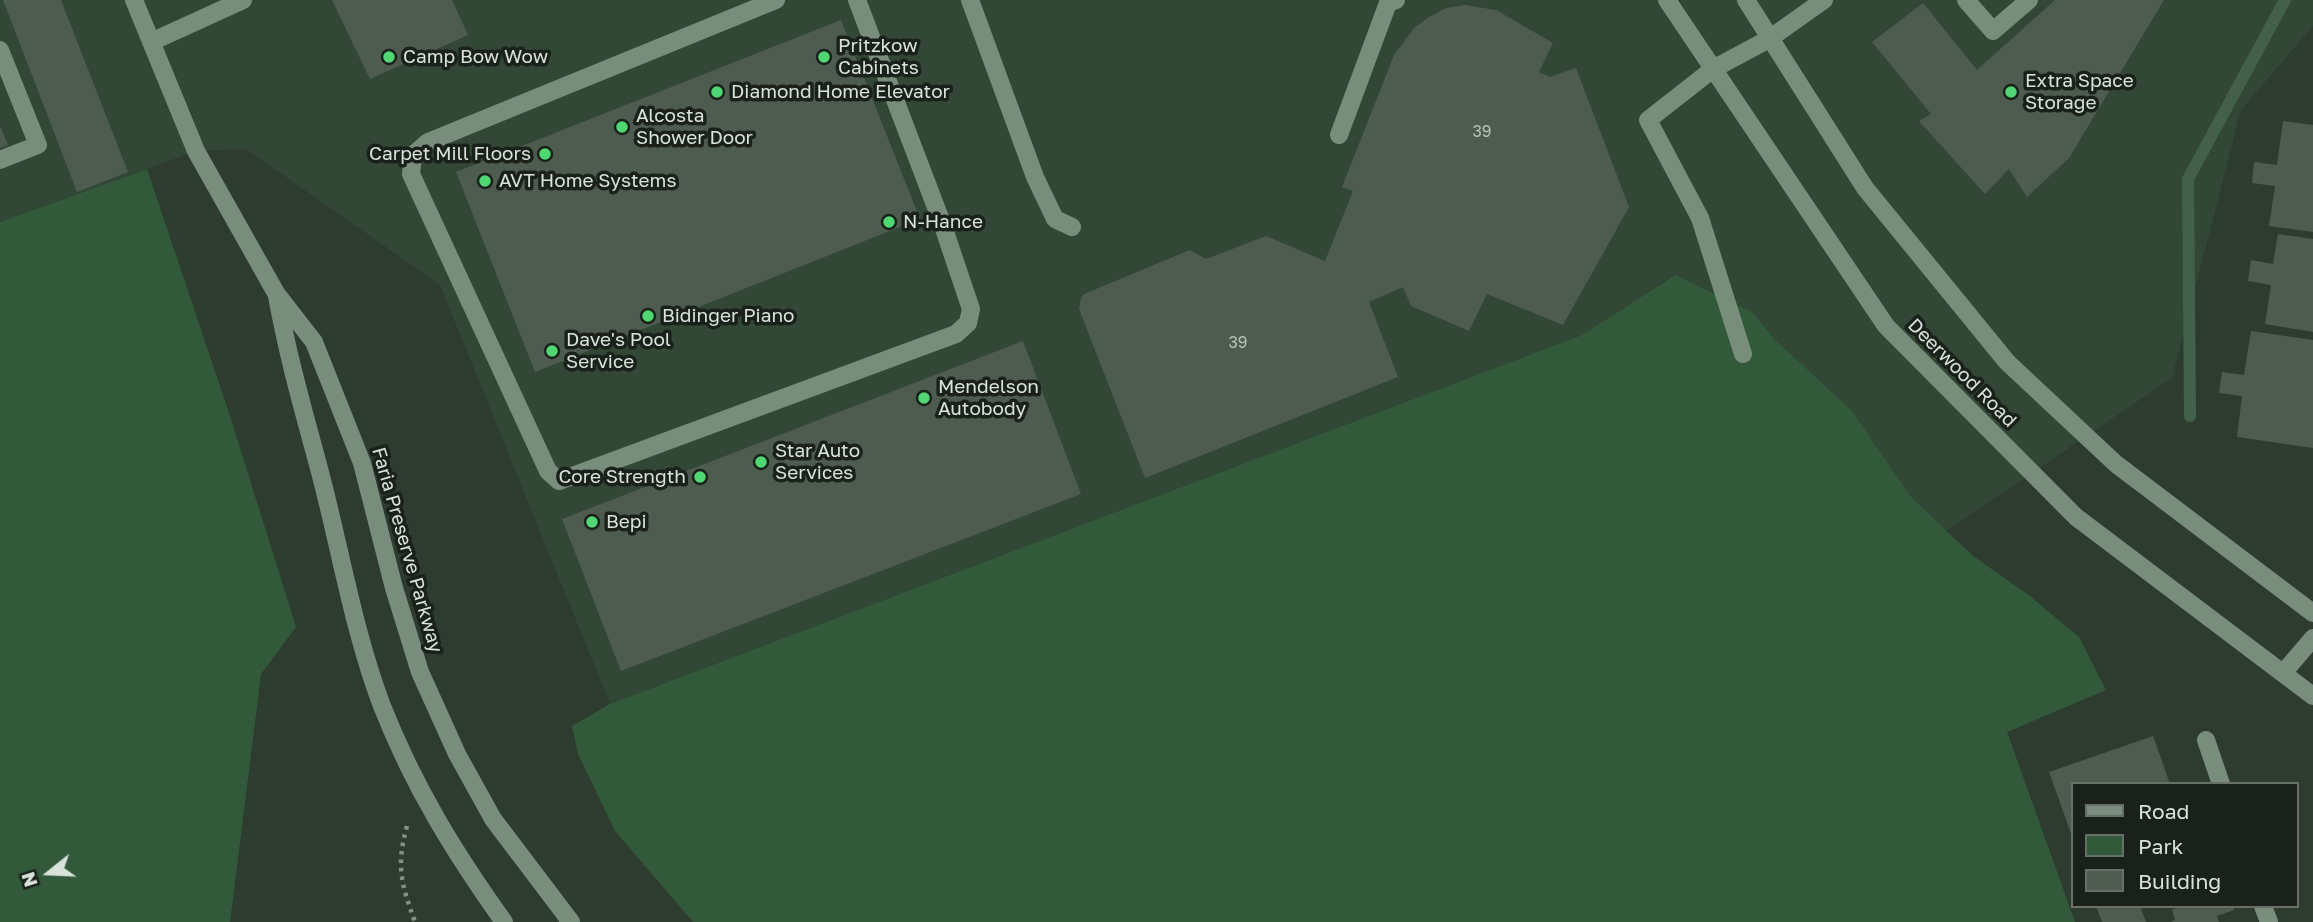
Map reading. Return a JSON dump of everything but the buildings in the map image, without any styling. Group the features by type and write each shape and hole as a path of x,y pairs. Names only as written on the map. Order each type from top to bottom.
{"street":[{"name":"Faria Preserve Parkway","path":"135,0 196,151 276,293 314,342 362,463 394,588 420,672 457,754 492,819 571,922"},
{"path":"151,41 243,0"},
{"path":"776,0 428,142 413,155 411,174 548,471 559,481 956,334 968,323 971,309 942,223 857,0"},
{"path":"970,0 1034,177 1055,219 1072,227"},
{"name":"Deerwood Road","path":"1667,0 1886,326 2076,517 2313,696"},
{"name":"Deerwood Road","path":"1746,0 1865,188 2007,362 2116,464 2313,613"},
{"path":"1743,354 1700,218 1648,120 1713,69 1769,40 1824,0"},
{"path":"1966,0 1993,32 2029,0"},
{"path":"1339,135 1392,1"},
{"path":"0,50 38,145 0,160"},
{"name":"Faria Preserve Parkway","path":"276,293 288,356 321,477 355,621 382,705 418,788 454,853 504,922"},
{"path":"2284,672 2313,638"},
{"path":"2206,740 2220,782"}],"path":[{"path":"415,922 403,890 399,852 418,788"}],"shaded area":[{"path":"0,0 2313,0 2313,26 2241,110 2172,378 1936,538 1674,275 1582,335 610,704 440,285 246,149 196,151 0,222"}],"green space":[{"path":"147,169 230,416 296,627 261,674 230,922 0,922 0,222"},
{"path":"1675,275 1752,312 1775,340 1852,411 1910,496 1973,556 2030,596 2079,637 2106,690 2007,732 2075,922 693,922 615,831 578,754 572,726 610,704 1582,335"}],"waterway":[{"path":"2190,416 2188,179 2285,0"}],"place":[{"name":"Camp Bow Wow","path":"389,57"},
{"name":"Pritzkow Cabinets","path":"824,57"},
{"name":"Diamond Home Elevator","path":"717,92"},
{"name":"Extra Space Storage","path":"2011,92"},
{"name":"Alcosta Shower Door","path":"622,127"},
{"name":"Carpet Mill Floors","path":"545,154"},
{"name":"AVT Home Systems","path":"485,181"},
{"name":"N-Hance","path":"889,222"},
{"name":"Bidinger Piano","path":"648,316"},
{"name":"Dave's Pool Service","path":"552,351"},
{"name":"Mendelson Autobody","path":"924,398"},
{"name":"Star Auto Services","path":"761,462"},
{"name":"Core Strength","path":"700,477"},
{"name":"Bepi","path":"592,522"}]}
